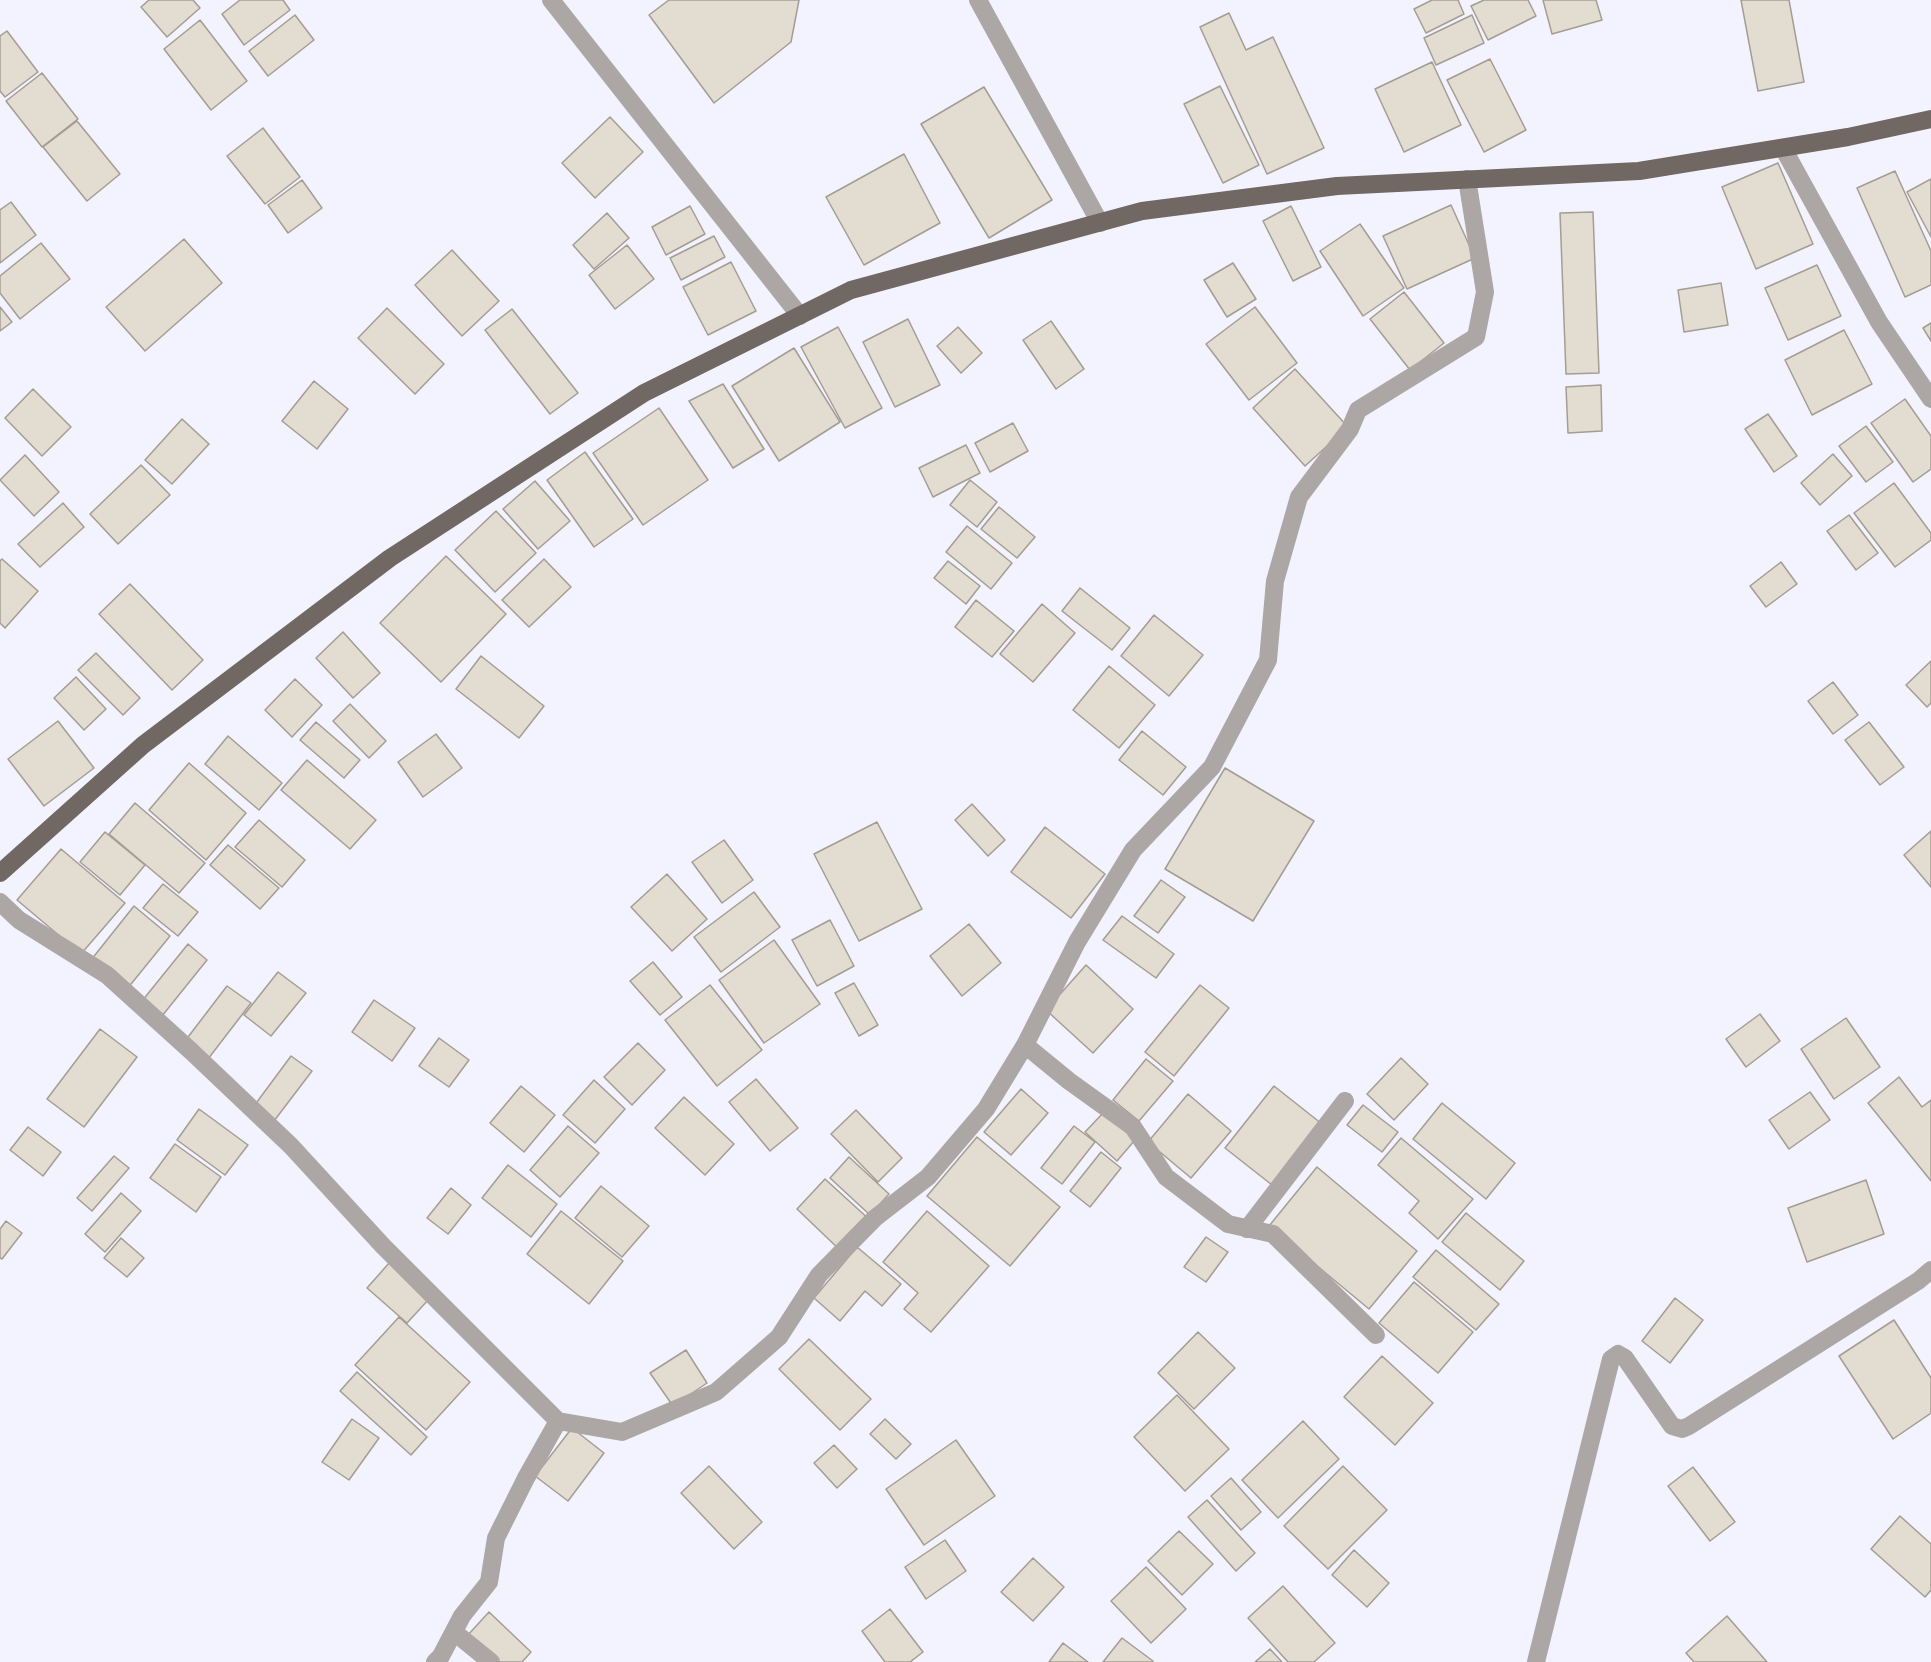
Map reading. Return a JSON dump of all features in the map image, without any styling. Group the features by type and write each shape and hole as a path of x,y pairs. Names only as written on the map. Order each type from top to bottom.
{"main road":[{"path":"0,873 143,745 390,558 644,393 850,290 1142,211 1337,186 1639,171 1848,137 1931,119"}],"street":[{"path":"551,0 800,316"},
{"path":"978,0 1100,223"},
{"path":"1783,148 1879,322 1931,399"},
{"path":"0,902 19,920 107,975 191,1051 291,1146 382,1246 558,1421 622,1432 716,1392 779,1337 819,1275 875,1218 927,1177 986,1109 1025,1045 1077,942 1133,850 1212,767 1268,660 1275,581 1299,497 1350,429 1358,410 1476,337 1485,292 1467,179"},
{"path":"1025,1045 1069,1081 1133,1127 1166,1176 1228,1224 1273,1234 1376,1335"},
{"path":"1247,1229 1345,1101"},
{"path":"1536,1662 1611,1359 1614,1355 1618,1354 1625,1358 1672,1426 1682,1429 1918,1281 1931,1270"},
{"path":"435,1662 441,1656 462,1616 489,1582 496,1538 558,1421"},
{"path":"454,1632 491,1662"}],"building":[{"path":"149,0 193,0 200,8 167,37 141,7"},
{"path":"240,0 283,0 290,10 244,45 222,14"},
{"path":"669,0 799,0 791,42 714,103 649,15"},
{"path":"1432,0 1458,0 1464,14 1426,33 1414,9"},
{"path":"1484,0 1528,0 1536,16 1488,40 1471,6"},
{"path":"1543,0 1596,0 1602,20 1552,34"},
{"path":"1741,0 1789,0 1804,82 1758,91"},
{"path":"1229,13 1246,50 1273,37 1324,148 1267,174 1200,27"},
{"path":"295,15 314,40 268,76 249,51"},
{"path":"1472,15 1484,43 1436,65 1424,38"},
{"path":"200,20 247,81 211,110 164,49"},
{"path":"7,31 38,72 5,97 0,91 0,36"},
{"path":"1490,59 1526,130 1484,152 1447,80"},
{"path":"1432,62 1461,125 1404,152 1375,89"},
{"path":"42,73 78,119 42,147 6,101"},
{"path":"1220,86 1259,165 1223,183 1184,104"},
{"path":"984,87 1052,200 989,238 921,124"},
{"path":"610,117 643,152 595,198 562,163"},
{"path":"77,121 120,174 87,201 43,147"},
{"path":"263,128 300,177 265,204 227,156"},
{"path":"904,154 940,223 864,265 826,197"},
{"path":"1778,163 1813,244 1756,269 1722,187"},
{"path":"1895,171 1931,251 1931,285 1905,297 1857,188"},
{"path":"1931,179 1931,237 1907,192"},
{"path":"302,180 322,208 288,233 268,205"},
{"path":"11,202 36,235 0,263 0,210"},
{"path":"1451,205 1475,258 1407,289 1383,236"},
{"path":"690,206 705,234 666,255 652,227"},
{"path":"1291,206 1321,267 1293,281 1263,221"},
{"path":"1593,212 1599,373 1566,374 1560,213"},
{"path":"607,213 629,238 594,269 573,245"},
{"path":"1360,224 1404,288 1363,316 1320,251"},
{"path":"714,236 725,257 681,280 670,258"},
{"path":"184,239 222,283 145,351 106,307"},
{"path":"41,243 70,279 20,319 0,293 0,276"},
{"path":"627,245 654,279 615,309 589,275"},
{"path":"452,250 499,301 462,336 415,285"},
{"path":"731,262 756,311 708,335 683,287"},
{"path":"1233,263 1256,299 1227,317 1204,280"},
{"path":"1817,265 1841,316 1788,340 1765,288"},
{"path":"1721,283 1728,325 1684,332 1678,290"},
{"path":"1404,292 1444,343 1410,370 1370,319"},
{"path":"0,307 12,322 0,331"},
{"path":"1255,307 1297,363 1249,400 1206,344"},
{"path":"387,308 444,364 415,394 358,338"},
{"path":"512,309 578,393 550,414 485,330"},
{"path":"908,319 940,385 895,407 863,342"},
{"path":"1051,321 1084,369 1056,389 1023,340"},
{"path":"1931,323 1931,341 1923,328"},
{"path":"838,327 882,408 845,428 801,347"},
{"path":"958,327 982,353 961,373 937,346"},
{"path":"1844,330 1872,384 1812,415 1785,360"},
{"path":"794,348 840,422 779,461 732,386"},
{"path":"1295,369 1348,427 1305,466 1253,408"},
{"path":"314,381 348,409 317,449 282,421"},
{"path":"723,384 764,449 733,468 689,401"},
{"path":"1601,385 1602,431 1568,433 1566,387"},
{"path":"33,389 71,427 42,456 5,418"},
{"path":"1905,399 1931,436 1931,469 1913,482 1871,423"},
{"path":"659,408 708,480 643,525 593,453"},
{"path":"1768,414 1797,456 1774,472 1745,429"},
{"path":"182,419 209,444 172,484 145,460"},
{"path":"1013,423 1028,451 990,472 975,443"},
{"path":"1866,426 1893,462 1866,482 1839,446"},
{"path":"966,445 980,473 933,497 919,468"},
{"path":"585,452 633,519 594,547 547,480"},
{"path":"1833,454 1852,476 1820,505 1801,483"},
{"path":"25,455 59,492 34,516 0,480"},
{"path":"141,465 170,495 118,544 90,514"},
{"path":"970,480 997,502 977,527 950,505"},
{"path":"535,481 570,521 538,549 503,509"},
{"path":"1894,483 1931,533 1931,540 1895,567 1854,513"},
{"path":"63,503 84,527 40,567 18,544"},
{"path":"999,507 1035,537 1017,558 981,529"},
{"path":"496,511 536,553 495,592 455,550"},
{"path":"1849,515 1878,553 1856,570 1827,531"},
{"path":"967,526 1012,563 991,589 946,552"},
{"path":"446,556 506,614 441,682 380,623"},
{"path":"2,559 38,591 5,628 0,623 0,561"},
{"path":"544,559 571,587 529,627 502,600"},
{"path":"948,561 980,586 966,604 934,578"},
{"path":"1781,562 1797,584 1766,607 1750,586"},
{"path":"130,584 203,660 172,690 99,614"},
{"path":"1080,588 1130,628 1112,650 1062,611"},
{"path":"976,600 1014,631 992,657 955,627"},
{"path":"1042,604 1075,633 1033,682 1000,654"},
{"path":"1154,615 1203,655 1169,696 1121,656"},
{"path":"343,632 380,673 353,698 316,658"},
{"path":"96,653 140,698 123,715 78,670"},
{"path":"481,656 544,706 519,738 456,689"},
{"path":"1931,661 1931,703 1927,707 1906,685"},
{"path":"1109,666 1155,705 1119,748 1073,710"},
{"path":"76,677 106,709 84,730 54,698"},
{"path":"295,679 322,705 292,737 265,710"},
{"path":"1833,682 1858,715 1833,734 1808,701"},
{"path":"350,704 386,741 369,758 333,721"},
{"path":"58,721 94,768 44,806 8,759"},
{"path":"316,722 360,760 344,778 300,740"},
{"path":"1869,722 1904,767 1880,785 1845,740"},
{"path":"1142,731 1186,767 1163,795 1119,760"},
{"path":"436,734 462,768 423,797 398,762"},
{"path":"228,736 282,783 259,810 205,764"},
{"path":"307,760 376,820 350,849 281,790"},
{"path":"189,763 246,813 206,860 149,810"},
{"path":"1225,768 1314,821 1253,921 1165,869"},
{"path":"135,803 205,863 179,893 109,834"},
{"path":"972,804 1005,840 988,856 955,820"},
{"path":"259,820 305,860 282,887 235,847"},
{"path":"877,822 922,909 859,941 814,854"},
{"path":"1045,827 1105,874 1071,918 1011,872"},
{"path":"1931,831 1931,887 1904,855"},
{"path":"105,832 145,865 120,895 80,862"},
{"path":"724,840 753,880 722,903 692,862"},
{"path":"228,845 279,888 260,909 210,865"},
{"path":"61,849 125,903 81,954 17,900"},
{"path":"667,874 707,919 672,951 631,907"},
{"path":"1161,880 1185,897 1158,933 1134,916"},
{"path":"163,884 198,912 178,936 143,908"},
{"path":"754,892 780,927 721,972 694,937"},
{"path":"134,906 170,936 127,989 91,960"},
{"path":"1122,916 1174,954 1156,978 1103,940"},
{"path":"830,920 854,966 817,986 792,940"},
{"path":"969,924 1001,963 962,996 930,956"},
{"path":"774,940 820,1004 764,1043 719,980"},
{"path":"188,944 207,960 162,1016 142,1001"},
{"path":"653,962 682,997 660,1015 630,981"},
{"path":"1086,965 1133,1009 1093,1053 1046,1010"},
{"path":"278,972 306,993 271,1036 244,1015"},
{"path":"854,983 878,1025 859,1036 835,993"},
{"path":"710,985 762,1050 717,1086 665,1020"},
{"path":"1200,985 1229,1008 1174,1076 1145,1052"},
{"path":"227,986 251,1003 208,1059 185,1041"},
{"path":"374,1000 415,1028 392,1061 352,1032"},
{"path":"1760,1014 1780,1041 1746,1067 1726,1039"},
{"path":"1846,1018 1880,1067 1834,1099 1801,1049"},
{"path":"100,1029 137,1057 84,1127 47,1099"},
{"path":"439,1038 469,1060 449,1087 419,1066"},
{"path":"638,1043 665,1070 632,1105 604,1077"},
{"path":"291,1056 312,1071 274,1121 254,1106"},
{"path":"1401,1058 1428,1084 1394,1120 1367,1094"},
{"path":"1146,1059 1173,1081 1139,1121 1113,1100"},
{"path":"1899,1077 1922,1107 1931,1100 1931,1181 1868,1103"},
{"path":"756,1079 798,1128 770,1151 729,1102"},
{"path":"594,1080 625,1109 595,1143 563,1115"},
{"path":"521,1086 555,1115 524,1152 490,1123"},
{"path":"1274,1086 1322,1124 1272,1185 1225,1148"},
{"path":"1021,1089 1048,1113 1011,1155 984,1132"},
{"path":"1810,1092 1830,1120 1789,1149 1769,1120"},
{"path":"1188,1094 1231,1131 1191,1178 1148,1142"},
{"path":"684,1097 734,1144 705,1175 655,1128"},
{"path":"1442,1103 1515,1163 1486,1199 1413,1139"},
{"path":"1363,1105 1398,1132 1382,1152 1347,1125"},
{"path":"199,1109 248,1145 225,1175 177,1140"},
{"path":"856,1110 902,1158 878,1182 831,1134"},
{"path":"1104,1112 1135,1140 1117,1161 1085,1132"},
{"path":"568,1126 599,1153 560,1197 530,1170"},
{"path":"1074,1126 1095,1142 1062,1184 1041,1168"},
{"path":"28,1127 61,1152 43,1176 10,1150"},
{"path":"977,1137 1060,1207 1010,1266 927,1196"},
{"path":"1401,1138 1473,1199 1438,1239 1409,1213 1419,1201 1378,1165"},
{"path":"175,1144 221,1177 196,1212 150,1178"},
{"path":"1101,1152 1121,1168 1090,1207 1070,1191"},
{"path":"114,1156 129,1168 92,1211 77,1198"},
{"path":"849,1157 889,1194 870,1215 830,1178"},
{"path":"508,1165 557,1204 531,1237 482,1198"},
{"path":"1317,1167 1417,1251 1369,1309 1269,1226"},
{"path":"825,1179 871,1221 842,1252 797,1209"},
{"path":"1866,1180 1884,1234 1807,1262 1788,1208"},
{"path":"601,1186 649,1226 622,1257 575,1218"},
{"path":"451,1188 471,1205 448,1234 427,1218"},
{"path":"121,1193 141,1211 105,1252 85,1234"},
{"path":"561,1211 623,1261 589,1304 527,1254"},
{"path":"927,1211 989,1266 931,1332 904,1309 918,1293 883,1262"},
{"path":"1466,1213 1524,1261 1500,1290 1442,1242"},
{"path":"6,1221 22,1233 2,1259 0,1258 0,1229"},
{"path":"1206,1237 1228,1252 1206,1282 1184,1267"},
{"path":"121,1238 144,1258 127,1277 104,1258"},
{"path":"857,1247 901,1284 882,1306 865,1291 840,1321 814,1298"},
{"path":"1436,1250 1499,1304 1476,1330 1413,1277"},
{"path":"390,1262 430,1298 407,1323 367,1288"},
{"path":"1414,1282 1473,1332 1438,1373 1379,1323"},
{"path":"1675,1298 1703,1320 1670,1363 1642,1341"},
{"path":"399,1317 470,1382 426,1430 355,1365"},
{"path":"1894,1320 1931,1378 1931,1413 1893,1439 1839,1356"},
{"path":"1198,1332 1235,1368 1194,1409 1158,1373"},
{"path":"809,1339 871,1399 840,1430 779,1369"},
{"path":"686,1350 707,1383 673,1406 650,1373"},
{"path":"1382,1356 1433,1403 1395,1445 1344,1397"},
{"path":"357,1372 427,1437 411,1455 340,1391"},
{"path":"1177,1395 1229,1449 1185,1491 1134,1437"},
{"path":"352,1419 379,1438 349,1480 322,1462"},
{"path":"885,1419 911,1444 896,1459 870,1434"},
{"path":"1303,1421 1339,1459 1278,1518 1242,1480"},
{"path":"572,1428 604,1453 568,1501 535,1476"},
{"path":"956,1440 995,1496 924,1545 886,1489"},
{"path":"834,1445 857,1469 837,1488 814,1463"},
{"path":"709,1466 762,1522 734,1549 681,1493"},
{"path":"1343,1466 1387,1510 1328,1569 1284,1526"},
{"path":"1693,1467 1735,1522 1710,1541 1668,1486"},
{"path":"1231,1478 1261,1512 1241,1530 1211,1496"},
{"path":"1207,1500 1255,1553 1236,1571 1188,1517"},
{"path":"1900,1516 1931,1544 1931,1590 1925,1597 1871,1549"},
{"path":"1179,1531 1213,1564 1182,1595 1148,1561"},
{"path":"945,1540 966,1571 926,1599 905,1567"},
{"path":"1354,1550 1389,1583 1367,1607 1332,1575"},
{"path":"1033,1558 1064,1587 1033,1621 1001,1592"},
{"path":"1146,1567 1186,1609 1151,1643 1111,1601"},
{"path":"1283,1586 1335,1643 1314,1662 1288,1662 1248,1618"},
{"path":"890,1609 923,1652 910,1662 885,1662 862,1631"},
{"path":"489,1612 531,1652 522,1662 494,1662 467,1636"},
{"path":"1727,1616 1767,1662 1694,1662 1686,1653"},
{"path":"1122,1638 1153,1661 1103,1662"},
{"path":"1063,1643 1088,1662 1049,1662"},
{"path":"1270,1649 1282,1662 1255,1662"}]}
